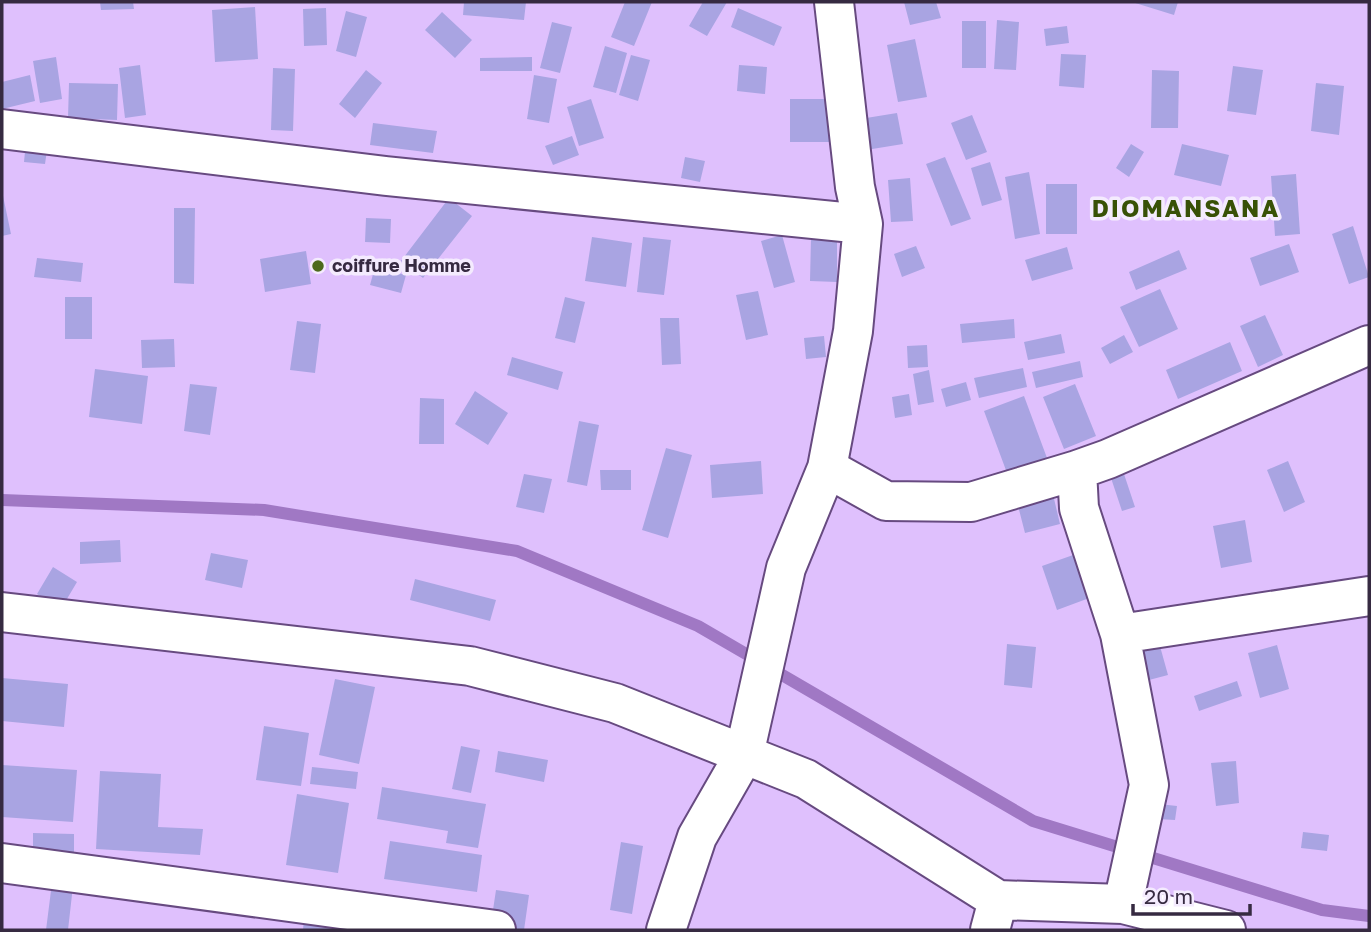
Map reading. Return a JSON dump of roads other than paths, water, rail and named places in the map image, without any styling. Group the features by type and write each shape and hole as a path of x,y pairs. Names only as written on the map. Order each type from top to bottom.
{"street":[{"path":"666,930 697,837 744,755 786,568 827,468 853,331 863,224 854,176 834,2"},
{"path":"2,129 386,176 863,224"},
{"path":"827,468 886,501 971,502 1108,459 1369,345"},
{"path":"1077,470 1079,508 1120,634 1149,785 1123,904"},
{"path":"1120,634 1369,596"},
{"path":"2,612 470,666 615,703 806,779 994,915 1123,904 1226,930"},
{"path":"2,863 495,930"}],"waterway":[{"path":"2,500 264,510 517,551 698,626 1033,821 1322,910 1369,916"}],"place":[{"name":"coiffure Homme","path":"318,266"}],"district":[{"name":"DIOMANSANA","path":"1186,209"}]}
